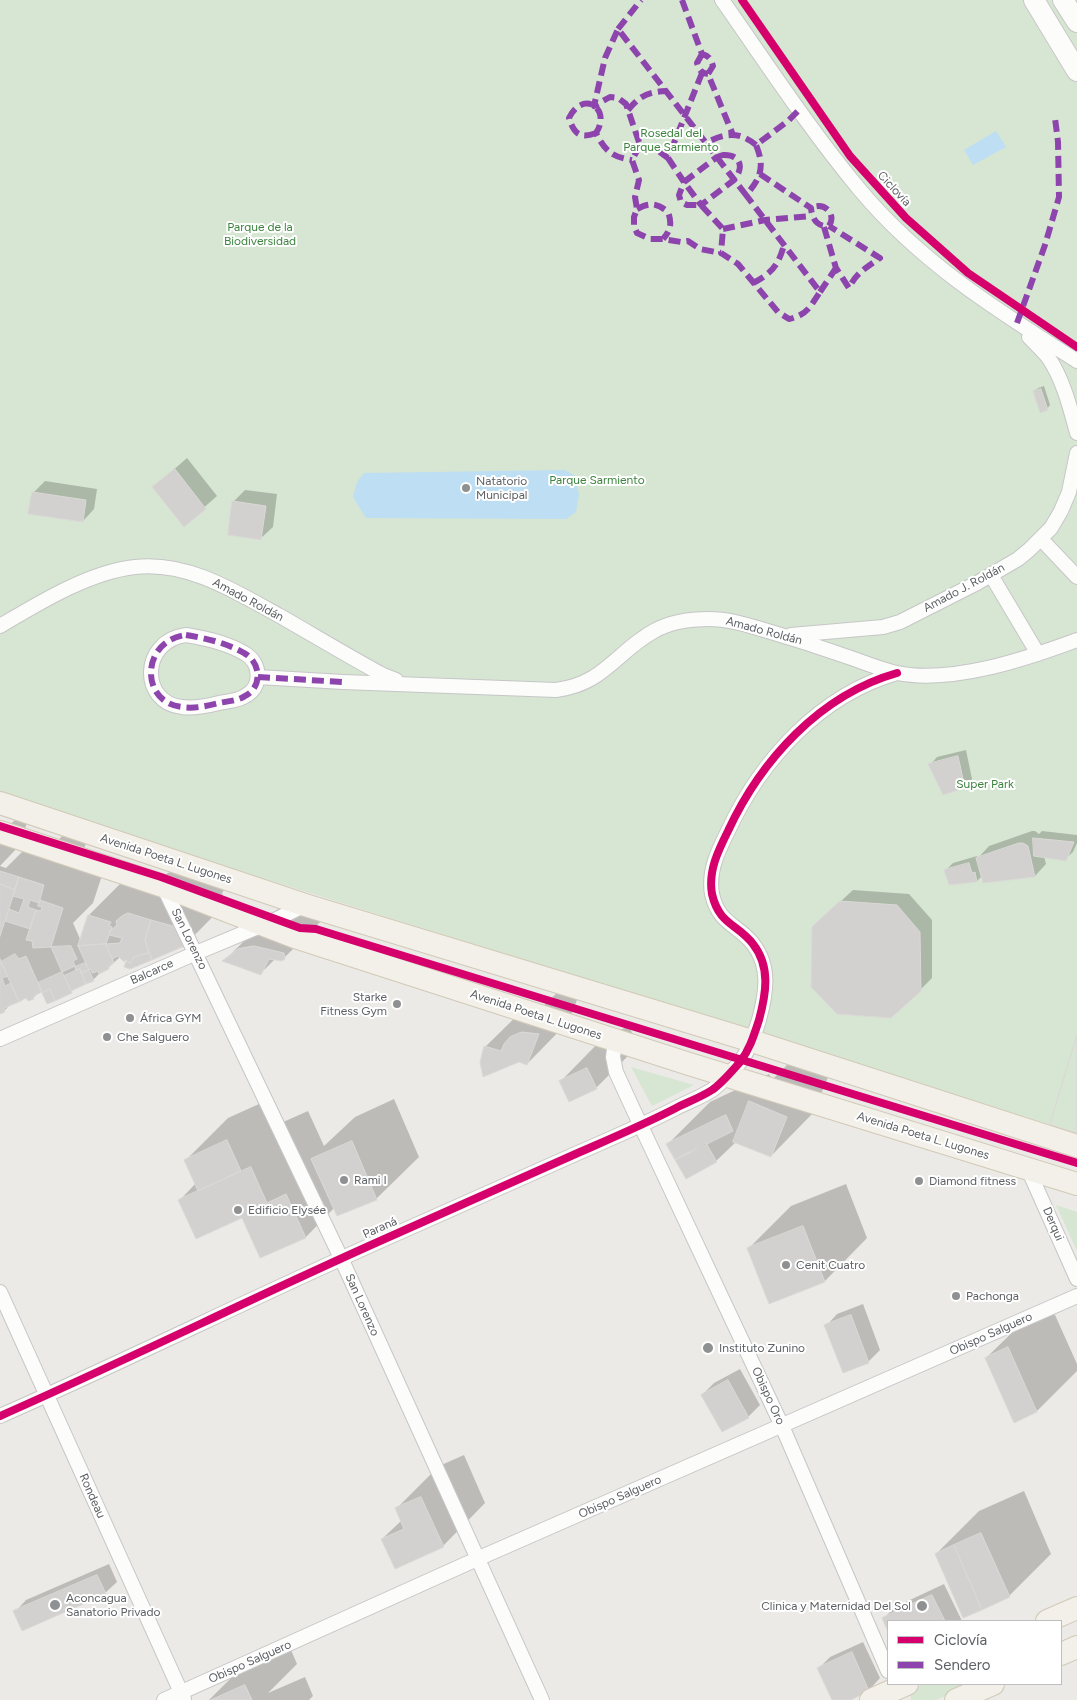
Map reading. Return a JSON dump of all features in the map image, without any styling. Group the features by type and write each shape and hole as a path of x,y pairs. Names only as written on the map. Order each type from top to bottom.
{"main road":[{"path":"1034,0 1077,71"},
{"path":"1063,0 1077,22"},
{"name":"Avenida Poeta L. Lugones","path":"0,803 305,905 752,1041 1077,1146"},
{"name":"Avenida Poeta L. Lugones","path":"0,832 163,886 295,937 727,1076 1077,1184"},
{"path":"1049,1620 1077,1608"},
{"path":"1062,1654 1077,1647"},
{"path":"956,1700 991,1685"},
{"path":"871,1700 897,1686"}],"street":[{"path":"722,0 799,110 866,197 925,255 956,281 1077,361"},
{"path":"1017,323 1047,356 1056,372 1065,390 1077,433"},
{"name":"Amado J. Roldán","path":"786,636 883,627 900,622 991,574 1030,550 1051,528 1061,511 1069,492 1077,453"},
{"path":"1041,538 1077,577"},
{"name":"Amado Roldán","path":"0,626 60,592 84,582 108,573 134,567 155,566 202,576 232,589 383,675 406,684"},
{"path":"991,574 1038,654"},
{"name":"Amado Roldán","path":"258,677 556,690 572,688 601,673 640,640 656,630 674,623 710,619 735,622 786,636 897,673"},
{"path":"186,635 216,642 244,652 256,664 258,677 253,689 243,697 197,707 182,708 170,703 160,695 152,680 151,667 154,655 162,645 173,638 186,635"},
{"path":"897,673 928,676 969,672 1038,654 1077,640"},
{"name":"Paraná","path":"0,1416 341,1258 641,1126 712,1090 742,1060 752,1041 764,1002 767,984 765,969 755,945 727,922 718,910 712,895 711,875 714,860 746,796 764,770 792,738 817,714 838,699 878,679 897,673"},
{"name":"San Lorenzo","path":"163,886 341,1258 542,1700"},
{"name":"Balcarce","path":"0,1039 305,905"},
{"name":"Obispo Oro","path":"614,1040 613,1057 616,1072 782,1426 887,1663"},
{"name":"Derqui","path":"1028,1169 1077,1279"},
{"name":"Rondeau","path":"0,1292 183,1696"},
{"name":"Obispo Salguero","path":"164,1700 183,1696 477,1559 1077,1296"}],"green space":[{"name":"Parque Sarmiento","path":"0,0 1077,0 1077,1133 0,796"},
{"path":"631,1067 694,1085 652,1106"},
{"path":"1056,1205 1077,1212 1077,1251"},
{"path":"922,1685 970,1685 936,1700 911,1700 910,1690"}],"water":[{"path":"996,131 1006,147 973,165 964,150"},
{"name":"Natatorio Municipal","path":"565,470 575,476 579,495 576,512 566,519 366,518 353,497 357,482 364,473"}],"building":[{"path":"1041,389 1048,410 1040,413 1033,391"},
{"path":"175,469 206,509 184,527 152,487"},
{"path":"32,492 86,500 83,522 28,514"},
{"path":"232,501 266,506 261,540 228,535"},
{"path":"958,756 965,788 943,795 928,764"},
{"path":"1033,838 1074,842 1066,861 1034,856"},
{"path":"1019,843 1028,846 1035,877 983,883 976,858"},
{"path":"969,863 972,873 975,872 977,882 949,885 944,870"},
{"path":"0,871 19,877 15,890 0,884"},
{"path":"19,877 44,885 39,903 30,900 28,907 36,910 30,929 5,921 9,909 19,913 24,899 13,896"},
{"path":"0,884 15,890 0,936"},
{"path":"40,900 63,908 51,947 33,948 32,941 26,940 36,910 41,911 42,907 38,906"},
{"path":"840,901 897,905 920,932 921,991 891,1018 837,1014 811,987 812,927"},
{"path":"128,913 151,920 145,940 149,953 134,957 131,963 125,960 124,962 118,956 112,959 106,944 120,943 122,938 109,935 110,931 117,925 116,921"},
{"path":"88,915 111,922 109,926 112,927 106,944 78,946"},
{"path":"151,920 180,928 187,945 152,960 145,940"},
{"path":"106,944 114,963 108,966 109,969 99,974 98,971 92,973 78,946"},
{"path":"71,946 77,959 73,961 75,966 62,972 51,947"},
{"path":"254,946 284,953 285,959 282,961 269,959 261,975 222,961 238,949"},
{"path":"149,953 152,960 130,969 124,967 126,961 131,963 134,957"},
{"path":"15,954 19,959 26,956 42,992 33,996 34,999 28,1001 26,998 19,1002 1,962"},
{"path":"0,959 8,976 2,978 5,986 11,983 19,1002 4,1008 5,1012 0,1014"},
{"path":"85,963 89,970 81,973 80,969 76,970 75,967"},
{"path":"80,969 86,984 71,991 64,976"},
{"path":"89,970 94,981 86,984 81,973"},
{"path":"62,972 72,993 55,1001 50,989 42,993 38,983"},
{"path":"50,989 55,1001 47,1004 42,993"},
{"path":"522,1032 539,1034 527,1065 519,1062 483,1077 480,1062 484,1046 501,1051 510,1037"},
{"path":"1077,1035 1077,1133 1050,1125"},
{"path":"1077,1035 1077,1133 1050,1125"},
{"path":"587,1068 597,1089 569,1102 559,1081"},
{"path":"749,1101 787,1117 771,1157 733,1142"},
{"path":"726,1115 733,1131 675,1160 666,1144"},
{"path":"227,1140 241,1171 198,1191 184,1160"},
{"name":"Rami I","path":"352,1141 377,1200 337,1216 311,1159"},
{"path":"706,1143 717,1162 686,1179 675,1160"},
{"name":"Edificio Elysée","path":"251,1167 267,1203 286,1194 306,1238 260,1258 242,1218 196,1239 178,1200"},
{"name":"Cenit Cuatro","path":"803,1226 825,1282 769,1304 747,1248"},
{"path":"851,1315 869,1363 843,1373 824,1325"},
{"path":"1008,1347 1037,1412 1014,1423 985,1358"},
{"path":"728,1380 749,1418 722,1432 701,1395"},
{"path":"421,1497 444,1547 395,1569 381,1539 404,1529 395,1508"},
{"path":"981,1533 1010,1597 982,1610 954,1545"},
{"path":"954,1545 982,1610 963,1618 935,1554"},
{"path":"97,1575 106,1594 22,1631 13,1611"},
{"name":"Clinica y Maternidad Del Sol","path":"932,1595 944,1620 887,1620 887,1630 882,1618"},
{"path":"852,1652 869,1691 851,1700 832,1700 817,1668"},
{"path":"245,1685 252,1700 211,1700"}],"marked path":[{"path":"618,29 641,0"},
{"path":"682,0 702,54 708,57 713,66 708,74 733,135"},
{"path":"702,73 668,158 654,148 640,145 626,104 618,98 610,97 594,106 605,58 618,29 706,143"},
{"path":"702,54 697,63 701,71 708,74"},
{"path":"628,110 636,101 644,96 654,92 666,91"},
{"path":"596,133 590,135 578,134 569,118 575,109 581,105 588,104 594,106 600,116 600,124 596,133 606,149 614,155 632,160"},
{"path":"756,145 744,137 732,135 719,137 706,143 746,195 760,172 761,166 756,145 788,121 799,110"},
{"path":"1017,323 1045,245 1059,197 1058,142 1055,118"},
{"path":"640,145 632,160 639,180 635,197 637,209 634,217 634,226 637,233 650,239 688,241 700,249 721,253"},
{"path":"723,155 729,155 737,159 740,166 737,175 734,180 701,205 684,182 717,157 723,155"},
{"path":"668,158 684,182 679,195 681,202 687,205 701,205 723,229 721,253 738,264 778,312 789,319 800,315 808,310 820,292 746,195"},
{"path":"760,174 811,208 814,219 818,224 829,226 831,217 828,210 820,206 811,208"},
{"path":"637,209 653,204 668,212 670,226 668,233 663,239"},
{"path":"723,229 765,220 812,216"},
{"path":"824,227 836,268 849,288 858,274 880,258 829,226"},
{"path":"753,283 765,276 777,264 784,245"},
{"path":"820,292 836,268"},
{"path":"186,635 223,644 237,649 250,657 257,668 258,674 255,687 251,692 236,700 191,708 168,703 158,695 153,684 151,672 153,659 160,648 171,640 186,635"},
{"path":"258,677 343,682"}],"cycle path":[{"name":"Ciclovía","path":"742,0 850,156 906,218 968,273 1077,347"},
{"path":"0,1416 348,1255 640,1125 716,1087 740,1062 749,1047 759,1020 765,991 765,971 759,953 747,937 724,918 715,904 712,894 711,877 721,846 757,779 796,734 818,714 843,697 869,683 897,673"},
{"path":"0,826 161,877 300,928 316,929 1077,1163"}],"place":[{"name":"Natatorio Municipal","path":"466,488"},
{"name":"Starke Fitness Gym","path":"397,1004"},
{"name":"África GYM","path":"130,1018"},
{"name":"Che Salguero","path":"107,1037"},
{"name":"Rami I","path":"344,1180"},
{"name":"Diamond fitness","path":"919,1181"},
{"name":"Edificio Elysée","path":"238,1210"},
{"name":"Cenit Cuatro","path":"786,1265"},
{"name":"Pachonga","path":"956,1296"},
{"name":"Instituto Zunino","path":"708,1348"},
{"name":"Aconcagua Sanatorio Privado","path":"55,1605"},
{"name":"Clinica y Maternidad Del Sol","path":"922,1606"}],"park label":[{"name":"Rosedal del Parque Sarmiento","path":"671,140"},
{"name":"Parque de la Biodiversidad","path":"260,234"},
{"name":"Super Park","path":"985,784"}]}
